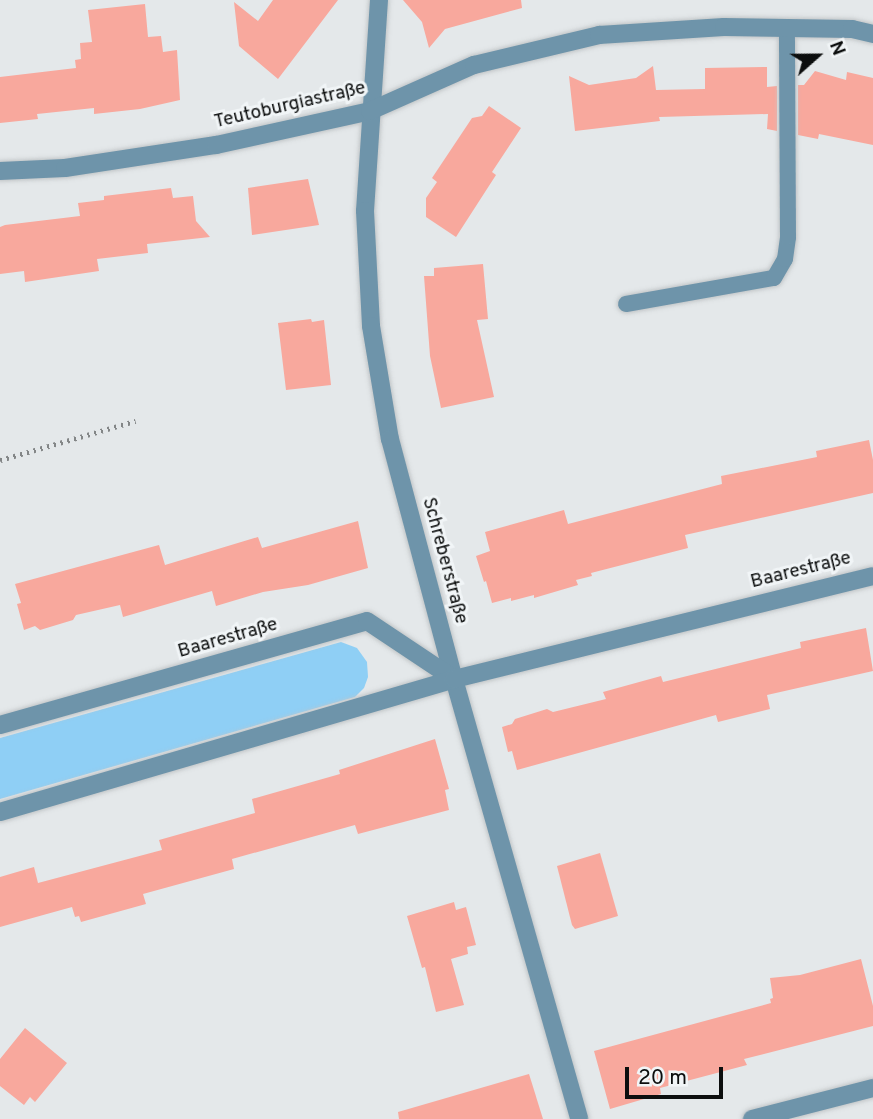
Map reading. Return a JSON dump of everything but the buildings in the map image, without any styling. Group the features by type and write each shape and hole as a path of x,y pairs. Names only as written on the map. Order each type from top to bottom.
{"street":[{"name":"Schreberstraße","path":"379,0 365,211 371,326 390,439 454,679 579,1119"},
{"name":"Teutoburgiastraße","path":"0,171 65,168 216,145 370,111 474,65 599,35 724,27 852,29 873,34"},
{"name":"Baarestraße","path":"0,813 454,679 873,576"},
{"name":"Baarestraße","path":"0,725 367,621 454,679"},
{"path":"752,1119 873,1088"}],"lane":[{"path":"626,304 774,278 785,259 788,237 787,28"}],"path":[{"path":"0,460 135,421"}],"shaded area":[{"path":"341,642 357,648 367,662 368,677 364,688 355,697 0,799 0,738"}]}
